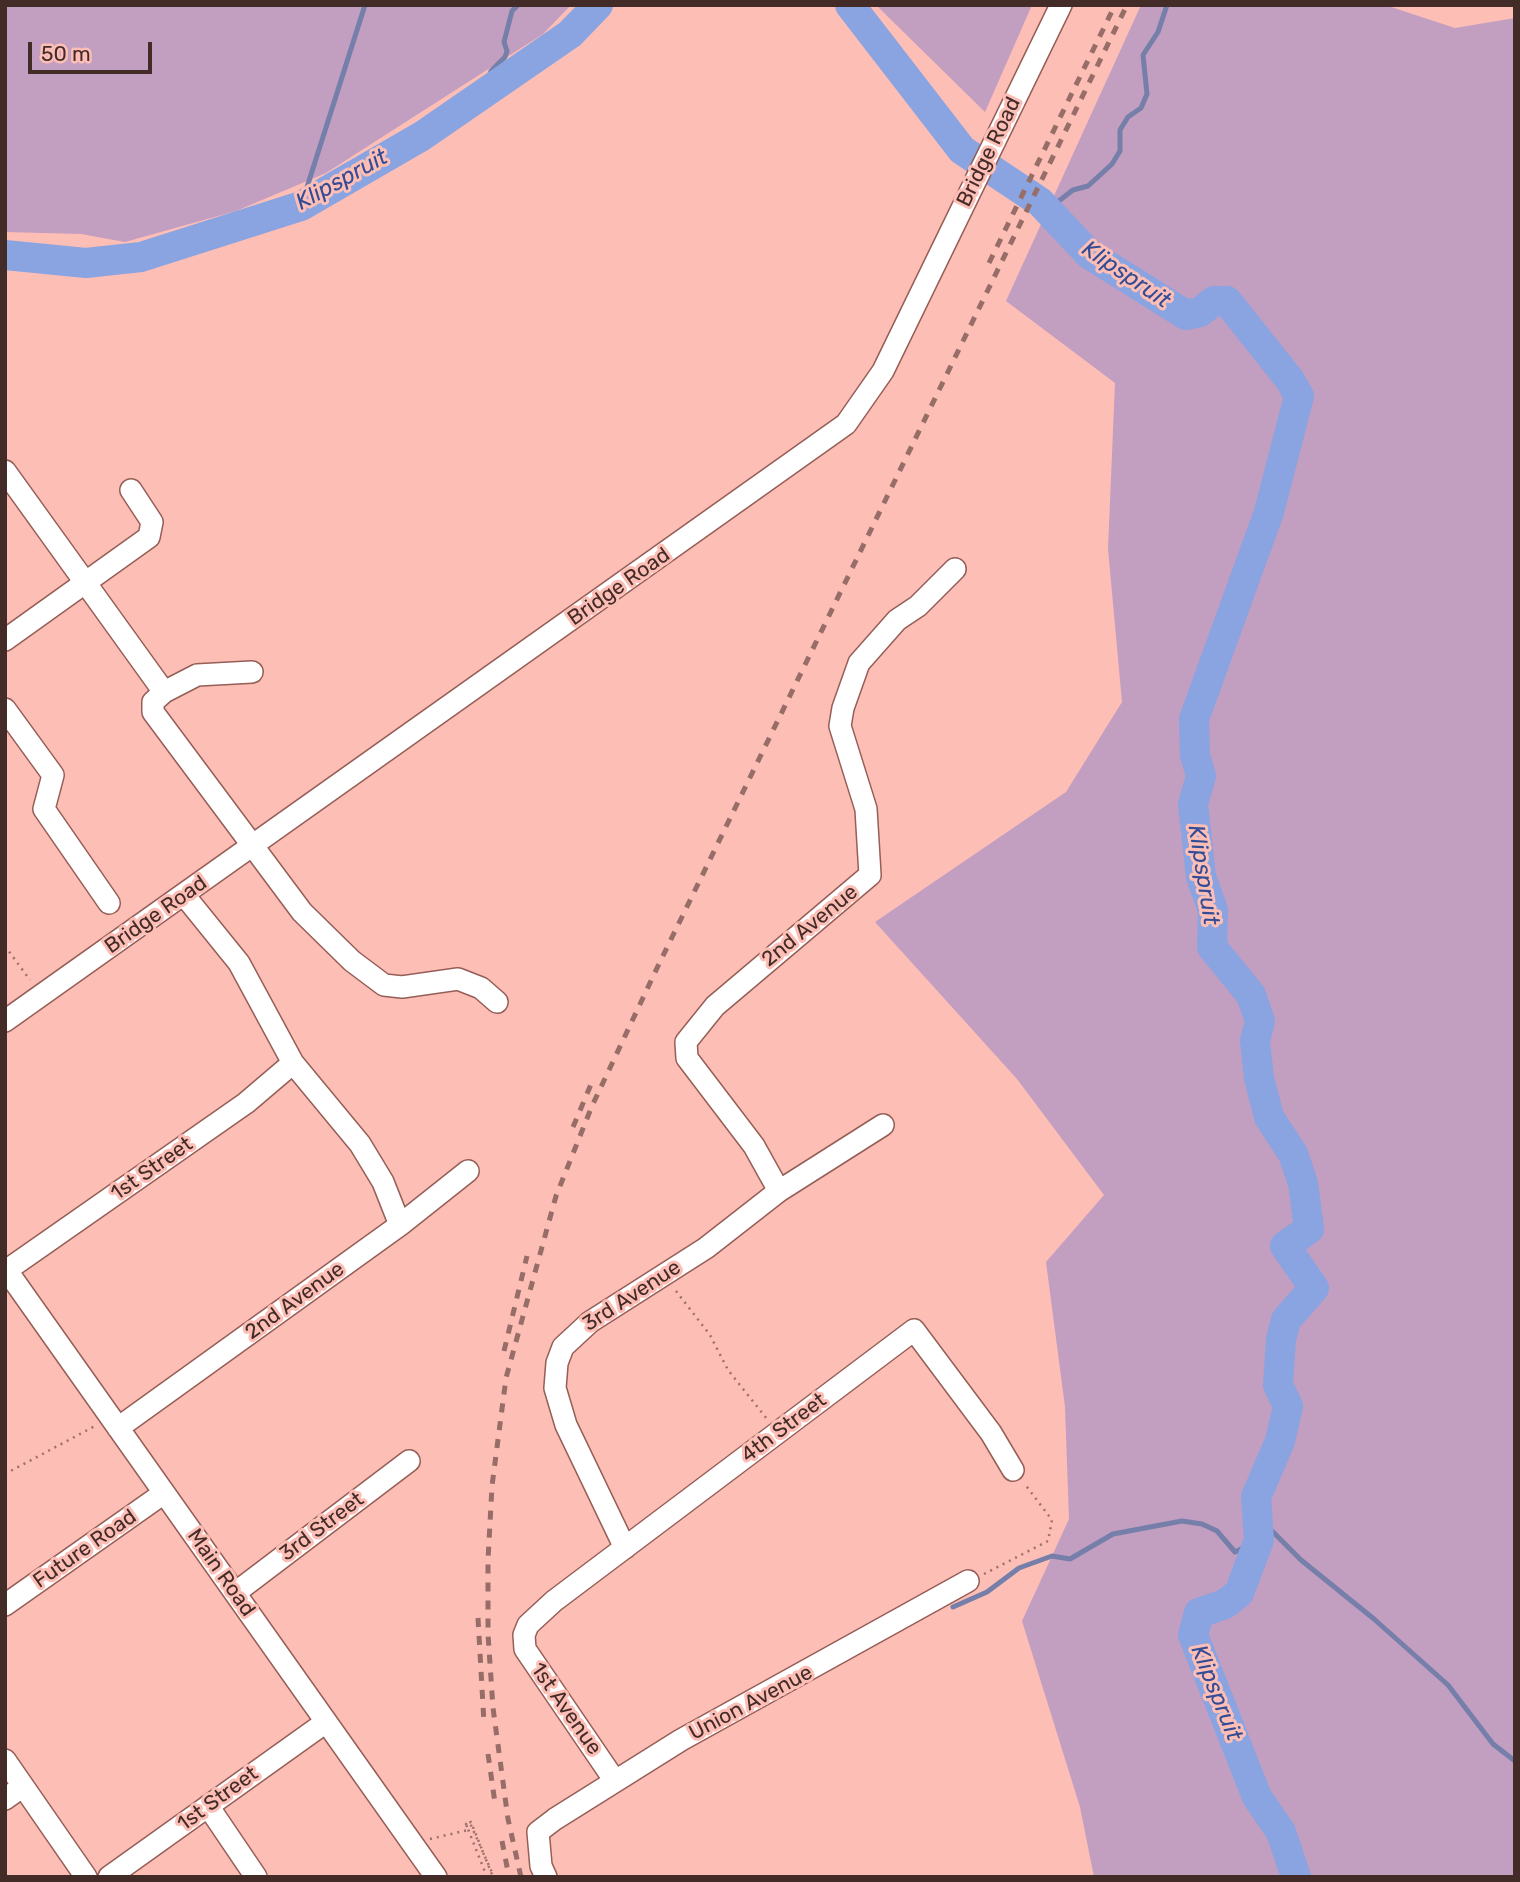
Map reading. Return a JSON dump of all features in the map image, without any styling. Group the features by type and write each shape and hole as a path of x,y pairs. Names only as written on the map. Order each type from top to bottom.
{"street":[{"name":"Bridge Road","path":"5,1021 846,424 883,371 1061,5"},
{"path":"5,471 164,692"},
{"path":"5,640 142,543 153,530 150,515 131,490"},
{"name":"2nd Avenue","path":"779,1191 754,1146 687,1058 687,1042 715,1006 870,875 866,809 840,726 843,708 859,663 897,620 918,606 955,569"},
{"path":"252,672 197,675 164,692 153,702 153,712 315,928 375,980 393,987 458,979 481,988 497,1002"},
{"path":"5,709 53,775 44,809 109,903"},
{"path":"184,895 239,963 293,1063 360,1144 383,1182 400,1225"},
{"name":"1st Street","path":"8,1278 246,1103 293,1063"},
{"name":"3rd Avenue","path":"625,1548 566,1425 555,1388 557,1363 563,1347 576,1333 706,1248 779,1191 883,1125"},
{"name":"2nd Avenue","path":"115,1424 400,1225 468,1171"},
{"name":"Main Road","path":"8,1278 115,1424 436,1877"},
{"name":"4th Street","path":"524,1635 528,1625 554,1601 914,1330 991,1433 1013,1470"},
{"name":"3rd Street","path":"235,1593 409,1461"},
{"name":"Future Road","path":"5,1605 164,1493"},
{"name":"Union Avenue","path":"546,1877 541,1866 538,1832 681,1740 968,1581"},
{"name":"1st Avenue","path":"524,1635 525,1649 534,1665 615,1781"},
{"name":"1st Street","path":"109,1877 326,1722"},
{"path":"5,1760 86,1877"},
{"path":"5,1798 23,1786"},
{"path":"208,1806 256,1877"}],"path":[{"path":"5,946 41,995"},
{"path":"663,1276 710,1335 728,1370 778,1433"},
{"path":"5,1474 49,1448 115,1424"},
{"path":"968,1581 1012,1562 1048,1541 1052,1520 1013,1470"},
{"path":"415,1847 427,1839 468,1830 466,1824 471,1822 494,1877"},
{"path":"487,1877 466,1825 470,1823 494,1877"}],"shaded area":[{"path":"5,5 571,5 543,34 326,173 236,211 125,242 81,234 5,232"},
{"path":"876,5 1032,5 985,112"},
{"path":"1141,5 1385,5 1455,28 1515,18 1515,1877 1094,1877 1080,1807 1022,1621 1069,1519 1065,1407 1046,1262 1104,1195 1017,1079 875,922 1066,792 1122,702 1108,549 1115,383 1006,301"}],"waterway":[{"path":"301,206 365,5"},
{"path":"483,94 491,71 505,57 507,51 504,42 512,11 518,5"},
{"name":"Klipspruit","path":"5,255 86,263 141,257 301,206 422,136 570,34 598,5"},
{"name":"Klipspruit","path":"850,5 962,150 1040,202 1089,254 1186,315 1200,312 1214,301 1227,301 1290,380 1299,396 1269,512 1194,719 1195,755 1201,776 1193,804 1201,877 1213,910 1212,947 1251,995 1260,1021 1255,1041 1259,1078 1269,1117 1293,1154 1303,1183 1309,1229 1285,1246 1314,1288 1286,1320 1281,1339 1278,1385 1288,1406 1280,1441 1256,1497 1259,1540 1239,1593 1225,1604 1199,1613 1193,1635 1257,1797 1281,1832 1296,1877"},
{"path":"1047,210 1073,190 1088,186 1112,164 1120,151 1120,130 1128,117 1141,108 1147,94 1143,55 1158,32 1167,5"},
{"path":"1259,1518 1301,1560 1374,1619 1448,1685 1493,1744 1515,1761"},
{"path":"953,1607 987,1592 1019,1568 1052,1556 1070,1559 1113,1534 1182,1521 1202,1524 1217,1531 1235,1552 1259,1540"}],"railway":[{"path":"989,263 1115,5"},
{"path":"521,1877 508,1819 493,1708 488,1634 488,1560 492,1486 506,1378 556,1196 592,1106 658,966 1127,5"},
{"path":"573,1127 592,1082"},
{"path":"504,1351 527,1256"},
{"path":"478,1618 484,1723"},
{"path":"488,1754 495,1803"},
{"path":"502,1841 509,1877"}]}
